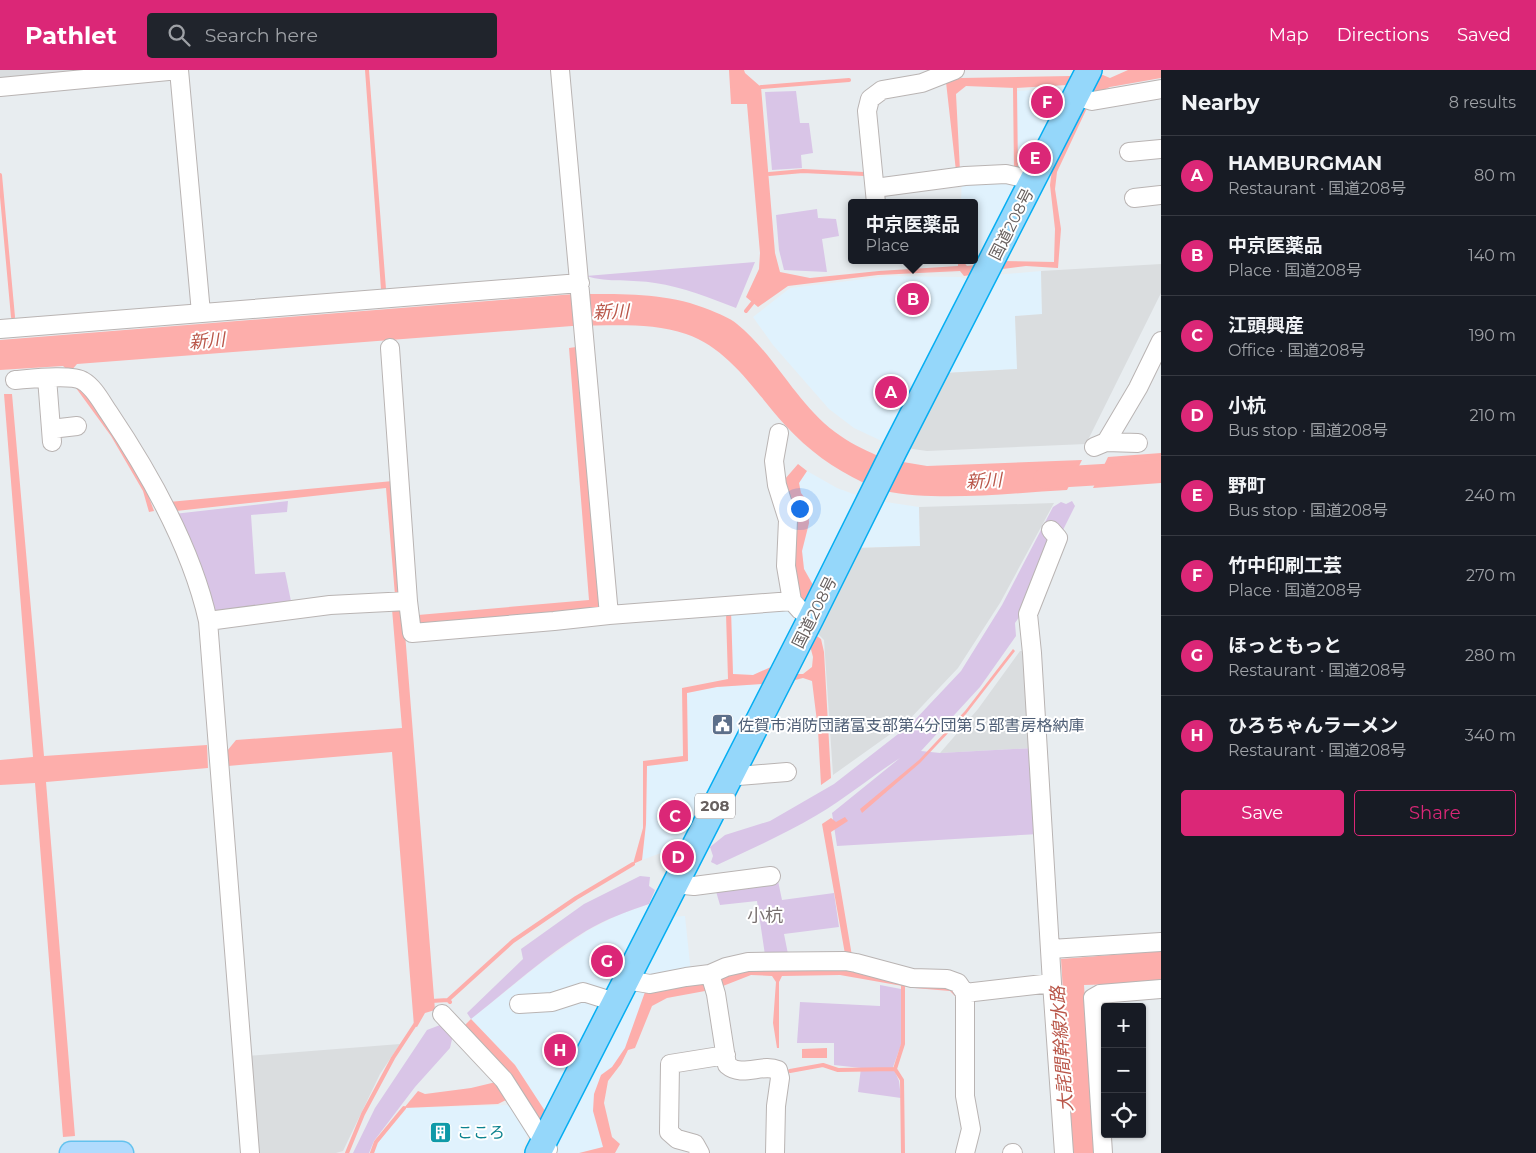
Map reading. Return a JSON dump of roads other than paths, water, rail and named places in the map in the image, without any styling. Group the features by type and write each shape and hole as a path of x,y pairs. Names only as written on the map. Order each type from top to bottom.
{"highway":[{"name":"国道208号","path":"545,1150 558,1116 626,980 1089,70"}],"main road":[{"path":"71,1153 122,1153"}],"street":[{"path":"0,87 179,70 201,313"},
{"path":"560,70 609,615"},
{"path":"954,70 922,83 882,90 870,99 867,110 875,195 966,176 1006,174 1032,182"},
{"path":"1076,96 1092,101 1161,89"},
{"path":"1129,152 1161,149"},
{"path":"1134,198 1161,195"},
{"path":"0,329 580,283"},
{"path":"1138,443 1100,444 1138,388 1161,340"},
{"path":"390,348 408,601 412,633 792,601"},
{"path":"15,380 47,378 81,379 98,398 121,431 159,497 179,537 196,580 208,621 250,1153"},
{"path":"47,378 52,435 77,426"},
{"path":"779,433 774,461 777,485 788,520 786,566 792,601 811,618"},
{"path":"1051,530 1058,538 1028,614 1064,1153"},
{"path":"208,621 330,605 408,601"},
{"path":"732,773 738,776 786,772"},
{"path":"677,881 684,885 694,886 772,876"},
{"path":"1051,949 1161,942"},
{"path":"626,980 650,984 710,974 726,967 748,962 845,961 912,978 948,979 958,983 965,993 965,1096 971,1129 965,1153"},
{"path":"710,974 716,994 727,1066 733,1070 772,1068 778,1070 780,1078 776,1106 775,1153"},
{"path":"965,993 1052,983"},
{"path":"1103,1153 1093,998 1100,994 1161,989"},
{"path":"520,1004 552,1002 583,992 615,1002"},
{"path":"442,1014 504,1080 545,1150"},
{"path":"700,1153 695,1144 677,1139 669,1132 670,1064 726,1055"}],"water":[{"path":"365,70 369,70 386,289 381,289"},
{"path":"729,70 744,70 761,87 775,253 780,272 810,278 958,266 958,264 976,265 971,275 964,276 960,271 878,275 788,286 758,307 746,297 759,269 760,253 747,104 731,104"},
{"path":"1128,70 1161,70 1161,78 1110,87 1095,94 1088,89 1098,73 1110,78"},
{"path":"1071,76 1067,85 1015,88 966,86 956,94 960,171 956,171 946,82 961,78"},
{"path":"1082,107 1087,108 1057,172 1055,189 1061,229 1058,268 1026,266 995,270 1000,261 1054,262 1055,229 1050,185 1052,170"},
{"path":"575,294 661,297 694,304 734,322 751,336 821,420 845,439 878,456 864,483 832,465 803,443 785,425 741,373 716,350 686,334 644,326 572,326 77,364 70,372 63,366 0,370 0,340"},
{"path":"576,347 599,608 419,624 418,615 589,600 569,348"},
{"path":"76,388 82,388 123,447 148,494 154,511 149,512 143,491 111,436"},
{"path":"4,394 12,394 44,756 207,745 208,768 46,782 75,1136 63,1137 35,783 0,785 0,760 33,757"},
{"path":"1161,453 1161,483 1093,488 1108,457"},
{"path":"1082,460 1067,490 951,496 928,496 884,491 897,461 927,466"},
{"path":"798,464 807,471 799,483 801,493 808,502 809,523 802,551 804,569 813,585 806,601 802,600 795,585 785,479"},
{"path":"393,481 403,594 395,595 386,488 176,511 169,502"},
{"path":"403,608 435,1010 425,1013 417,1027 414,1026 392,752 228,766 227,751 236,740 402,728 392,609"},
{"path":"731,610 733,674 753,675 771,667 762,684 717,687 687,693 688,761 647,766 646,824 642,860 633,864 643,828 643,761 683,756 682,688 728,679 726,614"},
{"path":"814,634 821,639 824,652 831,778 821,785 818,730 812,681 803,678 787,682 792,674 803,674 812,667 813,657 809,642"},
{"path":"1013,649 1015,651 966,714 920,763 862,813 860,809 919,760 965,711"},
{"path":"845,817 848,821 831,832 852,956 845,954 822,824 831,818 836,822"},
{"path":"1161,951 1161,983 1084,985 1095,1153 1073,1153 1061,959"},
{"path":"739,969 847,969 946,986 955,991 956,997 950,991 914,988 840,975 782,976 779,982 779,1048 777,1048 773,1023 776,982 772,976 751,975 705,991 667,998 652,1006 635,1048 628,1050 621,1064 608,1081 604,1103 612,1137 620,1144 615,1153 579,1153 603,1147 593,1111 594,1094 601,1075 612,1067 625,1048 645,992 690,983"},
{"path":"471,1019 515,1065 545,1111 537,1124 463,1027"},
{"path":"827,1048 827,1058 802,1058 802,1049"},
{"path":"496,1082 508,1099 498,1104 404,1108 418,1091 425,1094 471,1088"}],"waterway":[{"path":"761,87 849,80"},
{"path":"1015,88 1016,172"},
{"path":"769,174 803,171 864,174"},
{"path":"0,175 13,317"},
{"path":"746,311 754,301"},
{"name":"新川","path":"1044,478 1161,471"},
{"path":"448,1000 513,941 576,898 633,864"},
{"path":"903,986 903,1044 895,1069 902,1080 903,1153"},
{"path":"431,1001 448,1000 450,1002"},
{"path":"347,1153 363,1114 393,1058 416,1023"},
{"path":"790,1071 823,1065 838,1070 895,1069"},
{"path":"372,1153 376,1142 404,1108"}],"place":[{"name":"竹中印刷工芸","path":"1047,102"},
{"name":"野町","path":"1035,158"},
{"name":"中京医薬品","path":"913,299"},
{"name":"HAMBURGMAN","path":"891,392"},
{"name":"佐賀市消防団諸富支部第4分団第５部書房格納庫","path":"722,725"},
{"name":"江頭興産","path":"675,816"},
{"name":"小杭","path":"678,857"},
{"name":"ほっともっと","path":"607,961"},
{"name":"ひろちゃんラーメン","path":"560,1050"},
{"name":"こころ","path":"441,1132"}],"district":[{"name":"小杭","path":"765,916"}],"water label":[{"name":"大詫間幹線水路","path":"1062,1049"}]}
